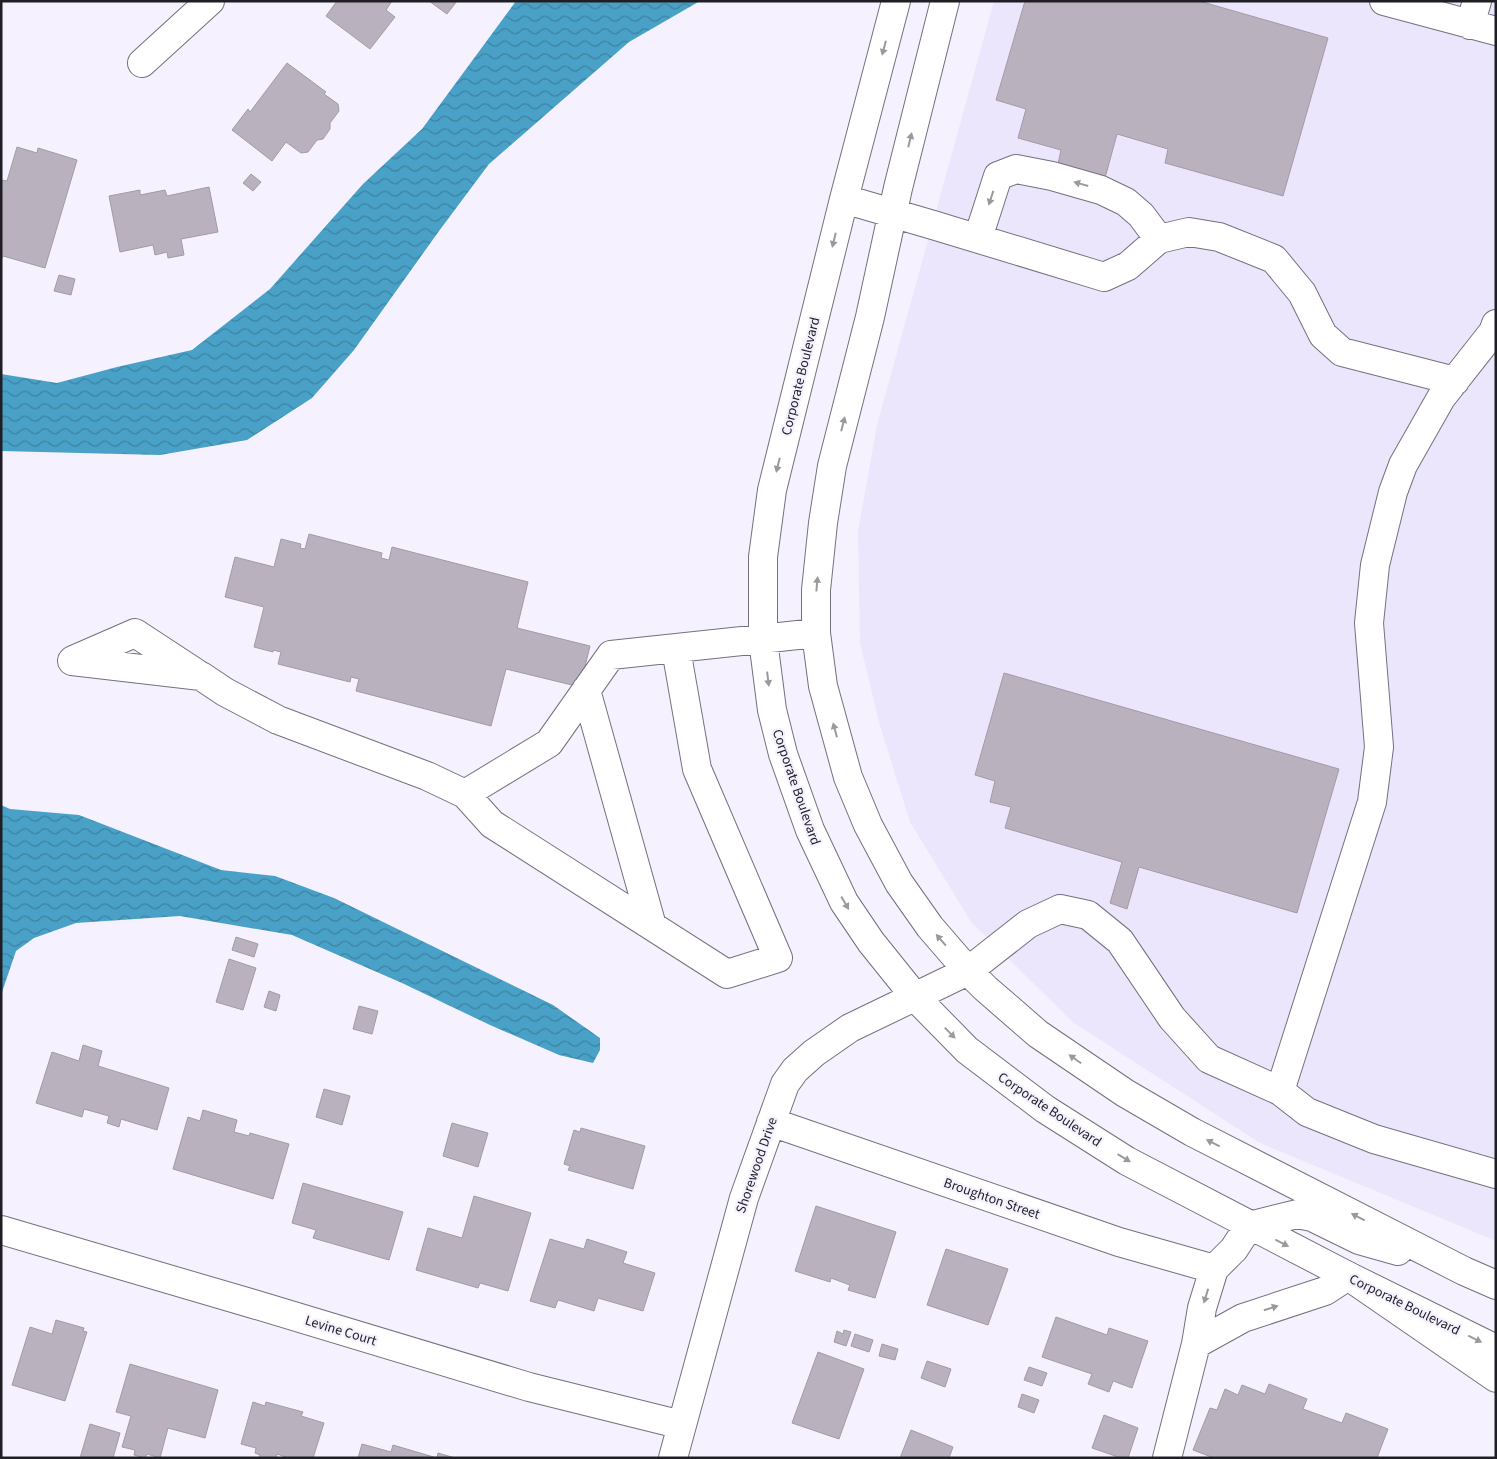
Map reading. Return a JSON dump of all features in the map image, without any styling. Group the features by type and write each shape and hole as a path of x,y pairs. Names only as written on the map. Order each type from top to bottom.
{"street":[{"path":"142,63 210,1"},
{"name":"Corporate Boulevard","path":"896,1 844,199 772,490 763,557 763,640 772,710 783,754 810,830 844,902 871,942 916,998 967,1050 1045,1109 1127,1161 1249,1226 1496,1350"},
{"path":"945,1 892,212 870,317 832,466 823,523 816,590 816,633 823,686 848,777 868,826 898,883 930,927 985,988 1038,1034 1125,1093 1192,1132 1496,1286"},
{"path":"1384,1 1473,13 1496,31"},
{"path":"978,238 998,176 1016,169 1052,176 1101,190 1126,202 1142,215 1158,239"},
{"path":"844,199 1104,277 1128,266 1158,239 1189,232 1219,237 1274,258 1302,293 1323,335 1342,352 1455,381"},
{"path":"1280,1092 1373,797 1379,747 1369,623 1375,565 1392,492 1403,464 1441,398 1493,332 1496,324"},
{"path":"465,794 549,743 611,656 816,633"},
{"path":"201,676 225,692 278,720 427,776 465,794 492,824 727,974 778,958 697,769 676,649"},
{"path":"586,690 652,926"},
{"name":"Shorewood Drive","path":"673,1458 744,1198 785,1084 794,1070 814,1053 850,1028 916,998 968,971 1028,924 1060,909 1088,915 1120,942 1172,1018 1209,1059 1280,1092 1306,1112 1374,1139 1496,1174"},
{"name":"Broughton Street","path":"771,1122 1119,1242 1214,1269"},
{"path":"1167,1458 1196,1344 1202,1308 1214,1269 1234,1249 1249,1226 1297,1214 1312,1217 1359,1240 1464,1271"},
{"name":"Levine Court","path":"1,1230 530,1387 682,1425"},
{"path":"1196,1344 1243,1318 1325,1291 1348,1276 1496,1378"}],"shaded area":[{"path":"994,1 1496,1 1496,1241 1260,1143 1074,1023 971,922 910,822 880,726 860,643 858,531 877,425"}],"water":[{"path":"516,1 700,1 629,42 489,164 354,350 312,398 247,440 160,455 1,451 1,374 57,383 192,350 270,289 363,184 422,129"},
{"path":"1,805 10,809 79,815 221,870 275,876 334,898 553,1005 600,1038 600,1050 593,1063 559,1055 292,935 180,916 76,923 34,938 16,951 2,992 1,1003"}],"building":[{"path":"337,1 392,1 386,10 395,17 370,49 326,16"},
{"path":"429,1 457,1 447,14"},
{"path":"1025,1 1199,1 1328,38 1283,196 1165,163 1168,149 1117,134 1105,178 1058,164 1061,150 1018,138 1026,109 996,100"},
{"path":"287,63 326,92 324,94 338,104 339,111 330,123 330,129 323,139 317,140 308,152 301,153 286,142 272,161 232,130 248,109 250,112"},
{"path":"17,147 37,153 38,148 77,160 45,268 3,256 1,260 1,180 7,181"},
{"path":"251,174 261,182 253,191 243,183"},
{"path":"209,187 218,232 181,239 184,255 168,258 167,252 155,255 153,245 120,252 109,196 140,190 140,195 165,190 167,196"},
{"path":"59,275 75,279 71,295 54,291"},
{"path":"309,534 382,553 381,558 389,560 392,547 528,582 517,628 590,646 580,687 506,669 491,726 356,691 359,679 351,677 350,682 278,664 281,652 254,647 264,607 225,597 235,557 274,567 281,539 301,544 300,548 305,549"},
{"path":"1004,673 1339,769 1297,913 1139,867 1127,909 1110,903 1122,862 1005,828 1011,807 990,802 995,781 975,775"},
{"path":"236,937 258,944 254,957 232,950"},
{"path":"229,959 256,968 243,1010 216,1002"},
{"path":"269,991 280,995 276,1011 264,1007"},
{"path":"359,1006 378,1011 372,1034 353,1029"},
{"path":"83,1045 102,1051 98,1066 169,1088 157,1130 121,1119 119,1127 107,1123 109,1116 84,1109 82,1117 36,1103 52,1052 79,1061"},
{"path":"324,1089 350,1096 342,1125 316,1117"},
{"path":"203,1110 237,1120 234,1132 249,1136 250,1133 289,1144 273,1199 173,1169 188,1117 200,1121"},
{"path":"452,1123 488,1133 478,1167 443,1156"},
{"path":"581,1128 645,1146 633,1189 568,1170 570,1166 564,1164 574,1130 580,1132"},
{"path":"303,1183 403,1212 389,1260 313,1238 316,1230 292,1223"},
{"path":"474,1196 531,1213 508,1291 480,1283 478,1288 416,1270 428,1228 462,1238"},
{"path":"816,1206 896,1232 875,1298 848,1290 850,1285 831,1278 830,1282 795,1271"},
{"path":"550,1239 584,1249 587,1239 627,1252 623,1263 655,1273 643,1311 598,1298 594,1311 558,1300 555,1308 530,1301"},
{"path":"946,1249 1008,1269 988,1325 927,1305"},
{"path":"1056,1317 1107,1335 1109,1328 1148,1341 1132,1388 1113,1381 1109,1392 1088,1384 1092,1374 1042,1357"},
{"path":"56,1320 84,1328 83,1331 87,1332 65,1401 12,1385 30,1327 52,1334"},
{"path":"844,1330 851,1332 846,1346 834,1342 837,1331 843,1334"},
{"path":"855,1334 873,1340 869,1352 851,1346"},
{"path":"882,1344 898,1349 895,1360 879,1356"},
{"path":"818,1352 864,1369 839,1439 792,1423"},
{"path":"927,1361 951,1369 945,1387 921,1378"},
{"path":"130,1364 218,1390 205,1438 168,1428 160,1458 147,1454 145,1458 134,1455 135,1450 122,1447 131,1416 116,1412"},
{"path":"1029,1367 1047,1373 1042,1386 1024,1380"},
{"path":"1269,1384 1307,1399 1303,1409 1342,1423 1346,1413 1388,1429 1377,1458 1214,1458 1193,1450 1210,1408 1217,1410 1225,1389 1238,1395 1242,1385 1265,1394"},
{"path":"1022,1394 1039,1400 1034,1413 1018,1407"},
{"path":"253,1402 265,1406 266,1402 303,1412 301,1416 324,1423 313,1458 289,1458 277,1454 276,1458 259,1458 260,1455 255,1453 256,1448 241,1444"},
{"path":"1104,1415 1138,1428 1128,1458 1121,1458 1092,1448"},
{"path":"90,1424 120,1433 113,1458 80,1458"},
{"path":"911,1430 953,1447 949,1458 900,1458"},
{"path":"362,1444 391,1452 393,1445 437,1458 358,1458"},
{"path":"438,1453 455,1458 437,1458"}]}
